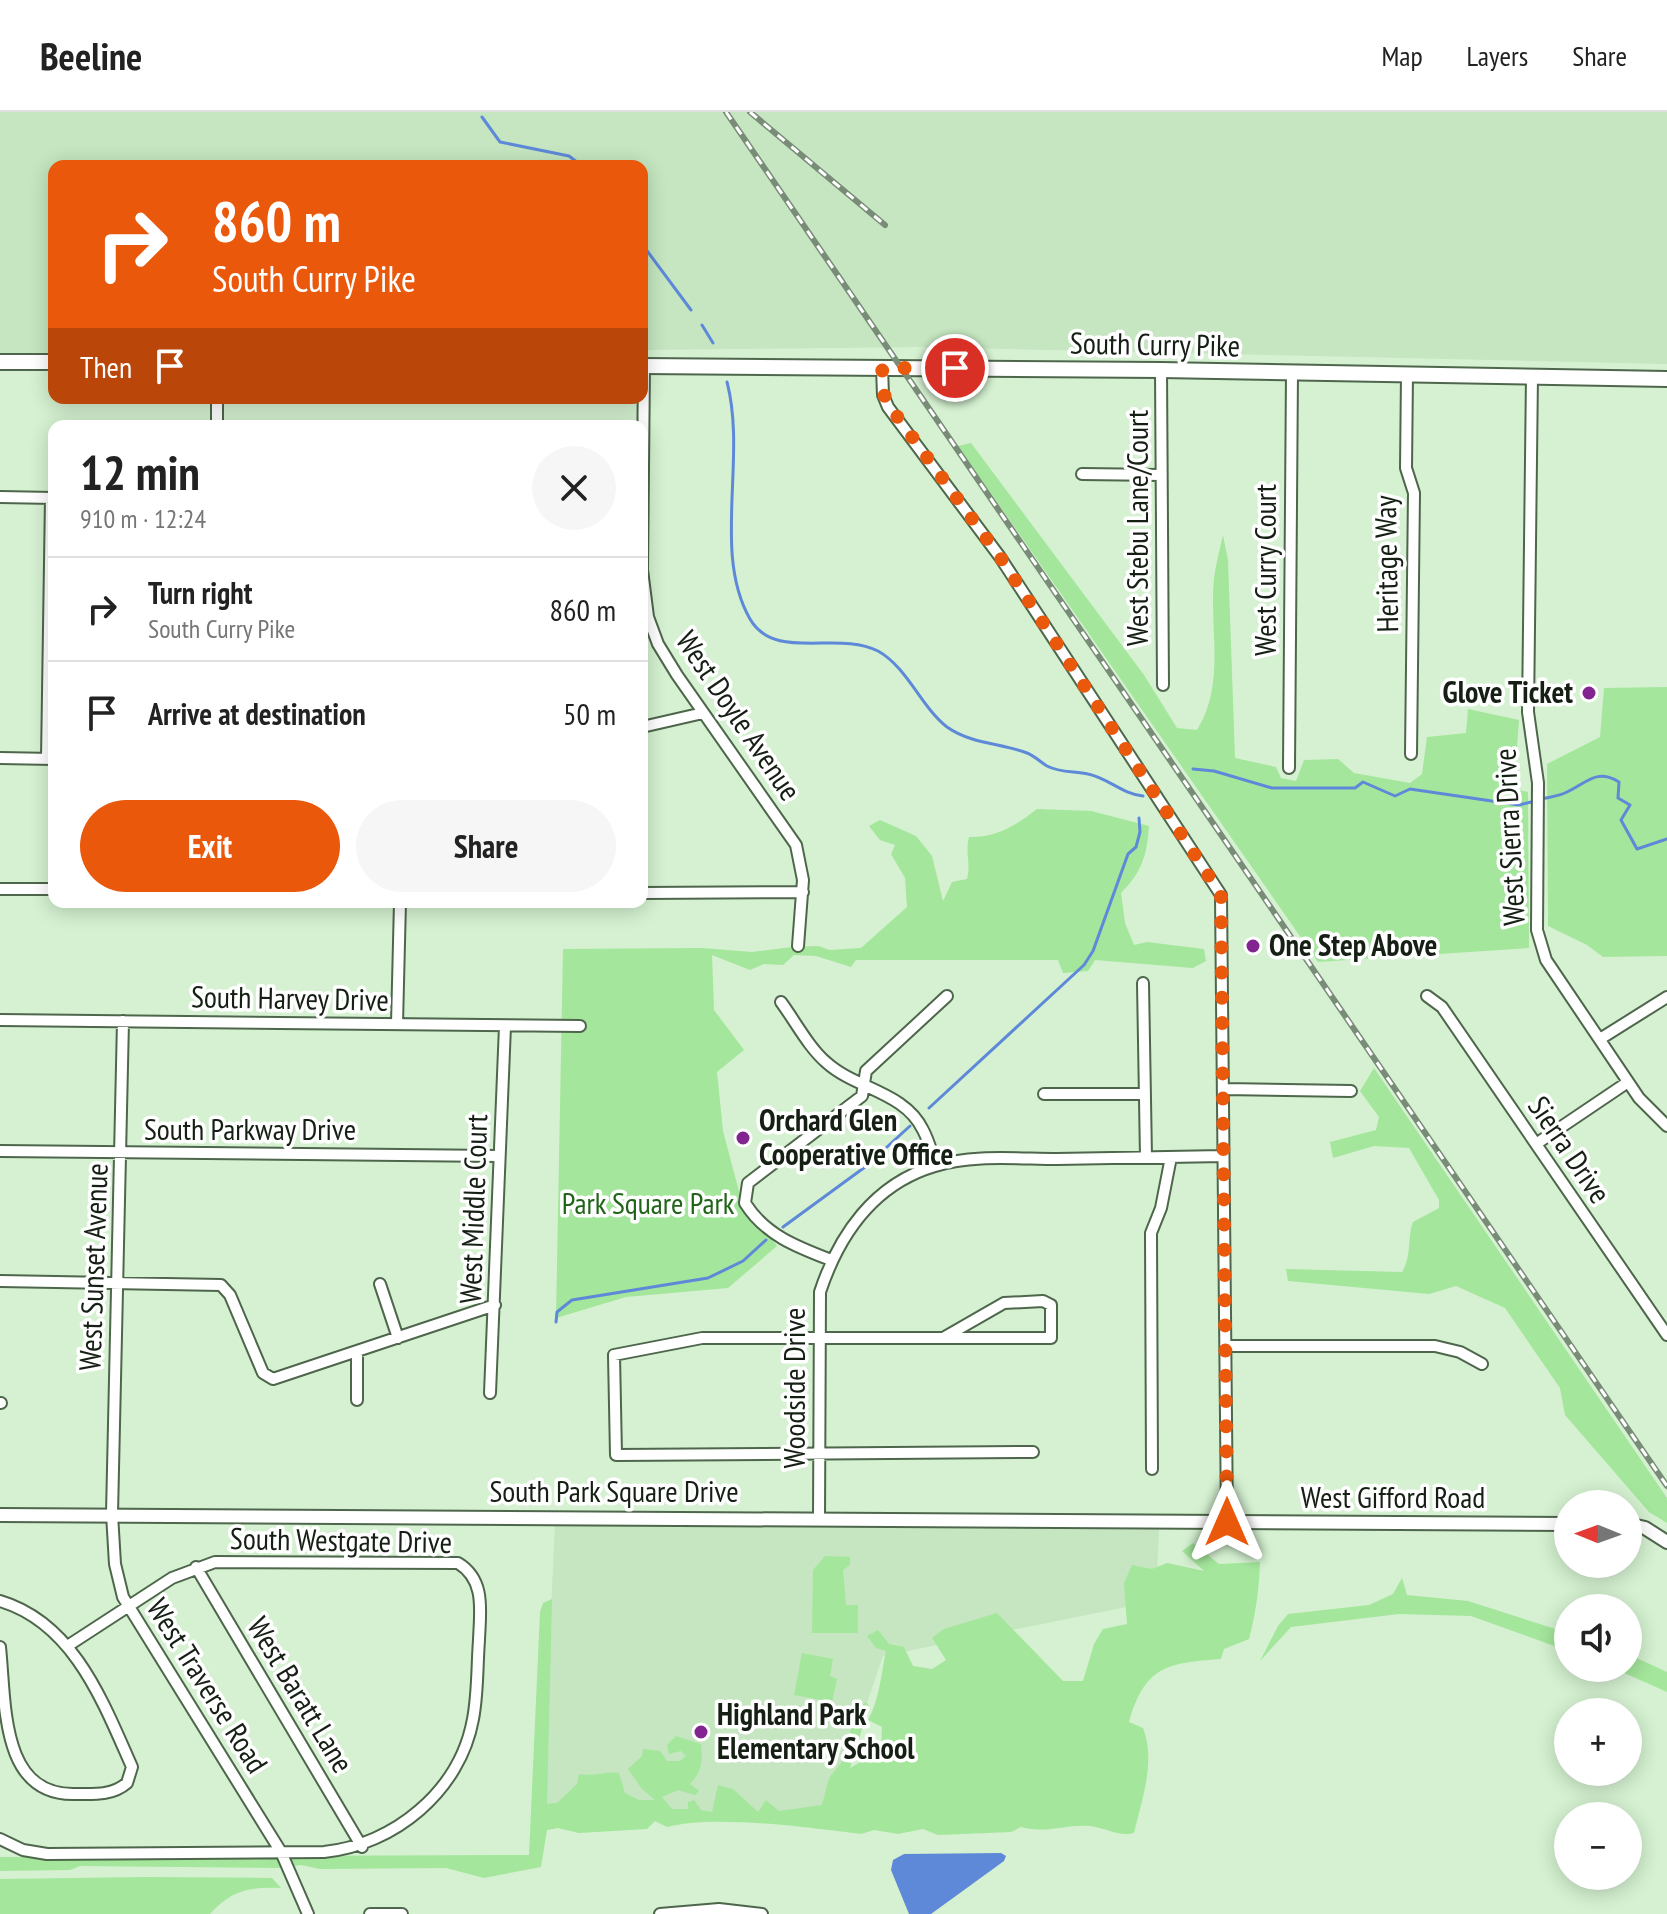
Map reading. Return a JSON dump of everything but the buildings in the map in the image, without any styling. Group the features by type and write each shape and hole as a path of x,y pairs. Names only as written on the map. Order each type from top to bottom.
{"main road":[{"path":"0,362 48,362"},
{"name":"South Curry Pike","path":"648,366 1161,370 1667,379"}],"street":[{"path":"882,368 888,407 1000,557 1221,895 1227,1522"},
{"name":"West Stebu Lane/Court","path":"1161,370 1163,685"},
{"name":"West Curry Court","path":"1289,768 1292,372"},
{"name":"Heritage Way","path":"1407,374 1406,468 1414,493 1411,754"},
{"name":"West Sierra Drive","path":"1532,375 1528,712 1538,794 1537,930 1542,950 1628,1082 1649,1111 1667,1126"},
{"path":"1082,474 1161,475"},
{"path":"0,497 48,498"},
{"name":"West Doyle Avenue","path":"648,617 658,644 703,713 789,832 800,856 803,892 798,946"},
{"path":"648,726 703,713"},
{"path":"0,758 48,759"},
{"path":"0,889 48,889"},
{"path":"648,893 803,892"},
{"path":"397,1024 400,908"},
{"path":"1143,983 1146,1157"},
{"path":"831,1260 785,1242 766,1228 745,1203 748,1183 862,1096 866,1071 947,996"},
{"name":"Sierra Drive","path":"1427,996 1442,1007 1667,1335"},
{"path":"1600,1039 1667,997"},
{"path":"781,1002 825,1062 863,1087 893,1098 911,1112 923,1129 936,1165 1005,1159 1223,1156"},
{"name":"South Harvey Drive","path":"0,1020 580,1026"},
{"name":"West Sunset Avenue","path":"112,1514 123,1021"},
{"name":"West Middle Court","path":"490,1393 505,1026"},
{"path":"1536,1144 1628,1082"},
{"path":"1224,1089 1351,1091"},
{"path":"1044,1094 1145,1094"},
{"name":"South Parkway Drive","path":"0,1151 499,1156"},
{"path":"1152,1469 1151,1233 1161,1208 1171,1157"},
{"name":"Woodside Drive","path":"819,1519 817,1338 820,1292 831,1260 858,1217 881,1194 936,1165"},
{"path":"0,1281 216,1284 225,1287 263,1373 269,1378 277,1378 495,1305"},
{"path":"380,1284 398,1338"},
{"path":"943,1338 1004,1303 1043,1301 1051,1305 1051,1338 943,1338 702,1338 614,1355 616,1455 1033,1452"},
{"path":"1226,1346 1435,1346 1460,1352 1482,1364"},
{"path":"357,1351 357,1400"},
{"name":"West Traverse Road","path":"112,1514 118,1583 129,1606 281,1852 308,1914"},
{"name":"South Park Square Drive","path":"0,1515 1227,1522"},
{"name":"West Gifford Road","path":"1227,1522 1554,1524"},
{"path":"1642,1527 1667,1542"},
{"name":"South Westgate Drive","path":"0,1839 23,1850 47,1854 324,1852 362,1847 393,1831 434,1797 462,1750 473,1721 480,1621 478,1583 471,1571 458,1563 239,1560 196,1567 69,1645"},
{"name":"West Baratt Lane","path":"196,1567 362,1847"},
{"path":"0,1601 39,1618 69,1645 132,1767 127,1783 108,1793 51,1793 39,1789 22,1774 12,1745 0,1647"},
{"path":"660,1914 719,1909 762,1914"},
{"path":"370,1914 402,1914"}],"shaded area":[{"path":"0,112 1667,112 1667,364 923,347 648,350 648,160 48,160 48,358 0,359"},
{"name":"Highland Park Elementary School","path":"555,1523 1159,1529 1156,1601 883,1656 829,1814 542,1808"}],"green space":[{"path":"971,443 1144,675 1177,728 1197,730 1211,694 1214,675 1214,578 1223,535 1228,560 1235,758 1276,767 1281,778 1296,781 1304,760 1338,759 1354,773 1410,783 1422,774 1427,737 1466,733 1468,709 1519,720 1514,789 1528,792 1529,948 1318,962 958,446"},
{"path":"1667,687 1667,956 1603,957 1587,945 1548,926 1547,764 1600,737 1604,688"},
{"name":"Park Square Park","path":"1037,809 1091,811 1149,826 1142,862 1121,893 1125,923 1134,945 1147,942 1204,949 1206,961 1193,968 1095,960 1088,971 1063,973 1058,960 856,960 851,967 816,956 794,955 783,965 764,964 750,970 712,955 714,1010 744,1050 717,1072 723,1131 741,1199 777,1246 728,1288 626,1297 556,1318 563,949 702,948 752,952 818,946 830,950 861,948 907,907 905,878 891,854 895,845 880,840 869,826 880,820 916,836 932,856 943,901 952,882 967,879 969,837 1005,830"},
{"path":"1374,1068 1667,1498 1667,1523 1649,1512 1642,1504 1642,1490 1630,1490 1565,1415 1560,1388 1505,1308 1456,1286 1429,1294 1288,1281 1286,1269 1402,1272 1413,1222 1439,1208 1439,1200 1409,1148 1374,1146 1333,1158 1330,1142 1376,1130 1379,1117 1360,1091"},
{"path":"1193,1543 1219,1564 1260,1562 1254,1620 1249,1639 1224,1649 1221,1659 1186,1663 1161,1671 1151,1679 1135,1703 1129,1722 1143,1728 1148,1767 1134,1833 1123,1834 1081,1826 1039,1830 1021,1827 1011,1832 938,1835 923,1829 898,1834 874,1830 861,1834 735,1822 686,1823 667,1827 655,1821 647,1829 579,1833 558,1828 547,1830 541,1867 484,1878 446,1868 320,1869 301,1865 279,1868 80,1866 70,1870 0,1871 0,1857 529,1855 540,1612 543,1603 552,1599 547,1804 557,1803 577,1784 579,1774 619,1773 625,1793 639,1800 655,1800 642,1789 628,1769 642,1756 643,1749 660,1751 667,1761 680,1761 686,1756 681,1751 669,1754 667,1745 676,1736 701,1744 702,1761 690,1784 699,1791 695,1795 678,1790 662,1797 672,1809 688,1809 688,1802 694,1800 701,1810 712,1812 718,1785 733,1789 758,1812 766,1800 779,1811 822,1805 829,1778 841,1763 857,1710 866,1702 869,1706 850,1768 881,1750 882,1727 868,1720 878,1695 886,1651 876,1648 867,1636 878,1630 889,1644 904,1647 913,1666 932,1669 946,1660 932,1638 944,1629 997,1613 1063,1681 1083,1681 1094,1644 1103,1629 1127,1624 1124,1583 1132,1565 1152,1569 1167,1563 1204,1571 1182,1551"},
{"path":"825,1556 850,1557 850,1565 843,1570 846,1605 858,1605 858,1633 812,1633 813,1570"},
{"path":"1402,1578 1407,1595 1468,1601 1554,1629 1554,1646 1471,1616 1399,1614 1291,1627 1260,1661 1278,1626 1288,1614 1369,1605 1393,1594"},
{"path":"802,1653 833,1659 830,1676 837,1679 832,1702 794,1695"},
{"path":"1642,1660 1667,1672 1667,1692 1642,1681"},
{"path":"272,1878 281,1888 242,1892 226,1900 210,1914 0,1914 0,1879"}],"water":[{"path":"1001,1853 1006,1856 1004,1861 931,1914 909,1914 891,1870 893,1860 904,1854"}],"waterway":[{"path":"482,117 500,142 569,156 574,160"},
{"path":"648,252 691,310"},
{"path":"702,325 713,343"},
{"path":"727,382 734,442 733,565 739,593 750,619 761,632 791,642 844,643 878,651 898,667 938,719 956,733 1027,753 1052,768 1095,776 1143,796"},
{"path":"1193,769 1214,771 1272,788 1355,788 1363,782 1395,796 1410,789 1519,805 1535,801"},
{"path":"1542,799 1564,793 1592,778 1611,778 1619,782 1618,798 1630,805 1621,820 1637,849 1667,839"},
{"path":"929,1108 1084,965 1093,951 1128,854 1136,847 1140,832 1139,818"},
{"path":"783,1227 865,1167 910,1126"},
{"path":"556,1322 557,1312 572,1300 708,1278 743,1261 766,1240"}],"railway":[{"path":"726,112 1667,1486"},
{"path":"750,112 885,225"}],"place":[{"name":"Glove Ticket","path":"1589,693"},
{"name":"One Step Above","path":"1253,946"},
{"name":"Orchard Glen Cooperative Office","path":"743,1138"},
{"name":"Highland Park Elementary School","path":"701,1732"}],"route":[{"path":"955,368 882,368 882,388 888,407 1000,557 1221,895 1224,936 1227,1522"}]}
